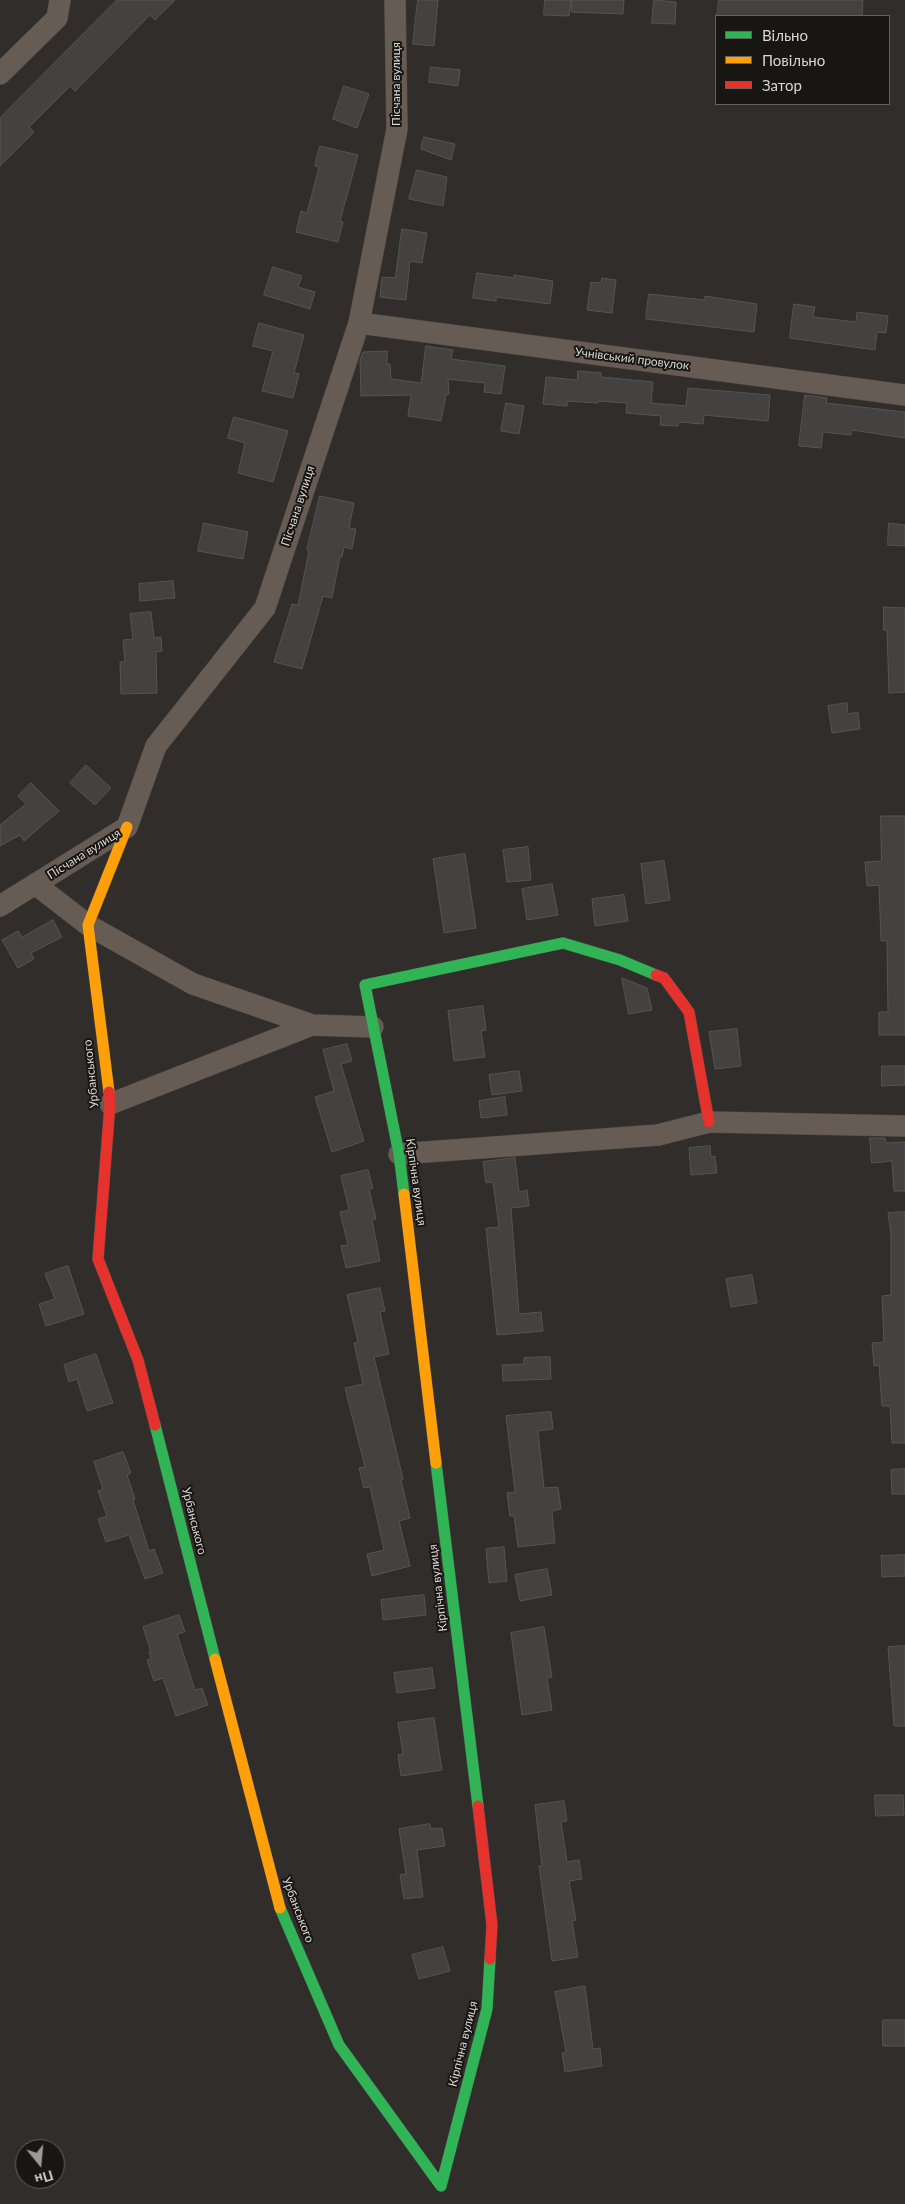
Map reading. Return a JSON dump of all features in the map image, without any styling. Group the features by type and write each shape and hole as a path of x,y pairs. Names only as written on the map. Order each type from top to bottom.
{"street":[{"path":"0,74 57,18 60,0"},
{"name":"Пiсчана вулиця","path":"0,906 127,827 156,746 265,608 359,323 396,129 395,0"},
{"name":"Учнівський провулок","path":"359,323 905,395"},
{"name":"Урбанського","path":"127,827 88,924 110,1104 98,1259 138,1360 277,1900 339,2045 441,2186"},
{"path":"34,884 88,924 193,984 312,1025 373,1028"},
{"name":"Кiрпiчна вулиця","path":"441,2186 487,2008 492,1925 399,1154 365,985 563,943 620,960 664,978 689,1012 709,1122"},
{"path":"110,1104 312,1025"},
{"path":"399,1154 658,1135 709,1122 905,1126"}],"building":[{"path":"117,0 175,0 155,20 150,15 75,91 70,86 29,127 34,132 0,166 0,118"},
{"path":"418,0 438,0 434,46 413,44"},
{"path":"545,0 571,0 569,16 544,15"},
{"path":"572,0 624,0 623,14 572,12"},
{"path":"654,0 676,2 675,24 652,23"},
{"path":"719,0 863,0 862,15 717,15"},
{"path":"431,67 460,70 458,86 429,82"},
{"path":"344,86 369,94 357,128 333,119"},
{"path":"424,137 455,144 451,160 421,149"},
{"path":"320,146 358,155 340,221 343,222 338,242 296,232 301,211 307,213 319,167 315,166"},
{"path":"417,170 447,177 443,206 409,199"},
{"path":"402,229 427,233 422,263 410,261 406,300 380,297 382,277 395,278"},
{"path":"273,267 302,276 298,287 315,292 310,309 264,295"},
{"path":"477,273 514,278 514,275 553,281 550,304 496,297 496,301 473,298"},
{"path":"602,278 616,280 612,313 587,310 591,282 601,283"},
{"path":"649,294 705,300 705,296 757,304 754,332 646,319"},
{"path":"794,304 815,307 813,317 856,322 857,312 888,316 886,333 877,332 875,350 790,338"},
{"path":"259,323 304,335 294,373 299,374 293,398 262,391 273,351 253,346"},
{"path":"426,346 453,350 451,359 505,366 501,394 484,392 485,383 448,379 449,394 446,395 441,421 408,416 411,395 361,396 360,360 363,352 387,351 387,364 390,364 391,379 421,383"},
{"path":"578,371 601,373 601,377 653,382 651,403 686,406 688,388 770,395 768,421 704,415 703,424 679,422 678,426 660,425 661,416 626,413 627,403 567,401 567,406 543,404 546,377 577,380"},
{"path":"805,395 827,398 826,403 905,412 905,438 852,430 851,435 823,432 821,448 799,446"},
{"path":"506,403 524,406 519,434 501,431"},
{"path":"234,417 288,431 273,482 238,473 245,443 228,438"},
{"path":"320,496 354,503 349,528 356,529 352,549 344,547 342,557 340,557 332,598 323,596 302,669 274,662 292,604 298,605 309,551 307,550"},
{"path":"204,523 248,532 243,559 198,551"},
{"path":"889,523 905,525 905,546 888,545"},
{"path":"173,581 175,598 140,601 139,584"},
{"path":"884,607 905,608 905,692 889,693 887,630 884,630"},
{"path":"151,612 154,638 161,637 162,651 156,652 157,693 121,694 120,662 125,662 123,640 133,639 130,614"},
{"path":"847,703 848,714 858,712 860,729 832,733 828,706"},
{"path":"86,765 111,788 95,805 70,783"},
{"path":"31,783 59,811 24,841 20,835 0,846 0,825 26,804 18,796"},
{"path":"881,816 905,816 905,1035 879,1035 879,1012 888,1012 887,941 881,941 879,885 867,886 865,862 881,861"},
{"path":"528,847 531,880 507,882 503,850"},
{"path":"465,854 476,928 444,933 433,859"},
{"path":"664,861 670,900 646,904 641,864"},
{"path":"552,884 558,915 527,920 522,889"},
{"path":"624,895 628,921 595,926 592,899"},
{"path":"53,920 62,937 31,953 34,959 18,968 2,940 18,931 22,937"},
{"path":"622,978 647,988 652,1010 629,1014"},
{"path":"483,1006 486,1030 481,1031 485,1057 454,1061 448,1011"},
{"path":"737,1029 741,1066 715,1069 709,1032"},
{"path":"347,1044 352,1061 341,1064 364,1141 332,1152 315,1097 334,1091 323,1050"},
{"path":"882,1066 905,1066 905,1085 882,1086"},
{"path":"519,1071 522,1091 492,1095 489,1075"},
{"path":"505,1097 507,1115 481,1118 479,1101"},
{"path":"870,1138 885,1138 886,1143 905,1142 905,1191 894,1191 892,1161 872,1163"},
{"path":"710,1146 711,1157 715,1156 717,1173 691,1175 689,1148"},
{"path":"515,1158 519,1192 527,1190 529,1206 511,1208 519,1314 541,1312 543,1331 497,1335 486,1228 499,1227 493,1182 486,1183 483,1162"},
{"path":"368,1170 373,1188 369,1189 376,1219 372,1220 380,1261 346,1268 341,1246 348,1245 340,1212 349,1210 341,1176"},
{"path":"905,1212 905,1443 892,1443 890,1406 882,1406 879,1365 874,1366 872,1343 884,1342 882,1296 891,1295 891,1234 888,1213"},
{"path":"68,1266 84,1314 46,1326 39,1304 55,1299 45,1274"},
{"path":"752,1275 757,1303 731,1307 726,1279"},
{"path":"380,1288 385,1311 380,1312 389,1354 374,1357 403,1479 401,1480 410,1518 399,1521 410,1566 372,1576 367,1554 384,1550 370,1487 364,1488 359,1468 365,1467 345,1388 363,1384 354,1343 358,1342 347,1295"},
{"path":"96,1354 113,1403 87,1411 77,1379 69,1382 64,1365"},
{"path":"550,1357 551,1379 503,1381 502,1365 524,1364 524,1358"},
{"path":"551,1412 553,1429 538,1431 544,1488 558,1487 561,1509 552,1511 555,1543 518,1547 514,1516 510,1516 507,1493 515,1492 506,1416"},
{"path":"123,1452 131,1473 127,1475 135,1499 133,1500 149,1551 154,1549 163,1573 145,1579 129,1535 106,1542 98,1519 107,1516 98,1491 103,1489 94,1462"},
{"path":"905,1469 905,1494 892,1494 891,1470"},
{"path":"504,1547 507,1581 489,1583 486,1549"},
{"path":"905,1555 905,1576 882,1577 881,1556"},
{"path":"547,1569 552,1595 520,1601 515,1575"},
{"path":"424,1595 426,1615 383,1620 381,1600"},
{"path":"179,1615 185,1632 177,1634 195,1690 202,1688 208,1705 176,1716 163,1678 154,1681 147,1660 151,1659 149,1652 151,1652 143,1627"},
{"path":"544,1627 552,1677 547,1678 552,1710 522,1715 511,1633"},
{"path":"905,1646 905,1726 894,1726 888,1647"},
{"path":"432,1668 435,1688 397,1693 394,1673"},
{"path":"434,1718 442,1770 401,1776 398,1755 403,1754 398,1723"},
{"path":"875,1795 903,1795 904,1815 876,1816"},
{"path":"564,1801 567,1821 561,1822 567,1862 579,1860 582,1879 569,1881 576,1920 572,1921 578,1957 552,1961 539,1866 542,1866 535,1805"},
{"path":"430,1824 431,1829 442,1828 445,1846 417,1850 423,1897 404,1899 400,1875 406,1874 399,1829"},
{"path":"443,1947 450,1971 419,1979 412,1955"},
{"path":"585,1986 593,2049 600,2048 602,2066 565,2072 562,2053 566,2052 555,1992"},
{"path":"883,2020 905,2020 905,2046 883,2046"}],"traffic: fast":[{"path":"404,1194 399,1154 365,985 563,943 620,960 656,975"},
{"path":"155,1425 215,1659"},
{"path":"436,1463 478,1806"},
{"path":"280,1908 339,2045 441,2186"},
{"path":"441,2186 487,2009 490,1959"}],"traffic: slow":[{"path":"109,1092 88,925 127,827"},
{"path":"404,1194 436,1463"},
{"path":"215,1659 280,1908"}],"traffic: jam":[{"path":"656,975 664,978 689,1012 709,1122"},
{"path":"109,1092 110,1104 98,1259 138,1360 155,1425"},
{"path":"478,1806 492,1925 490,1959"}]}
